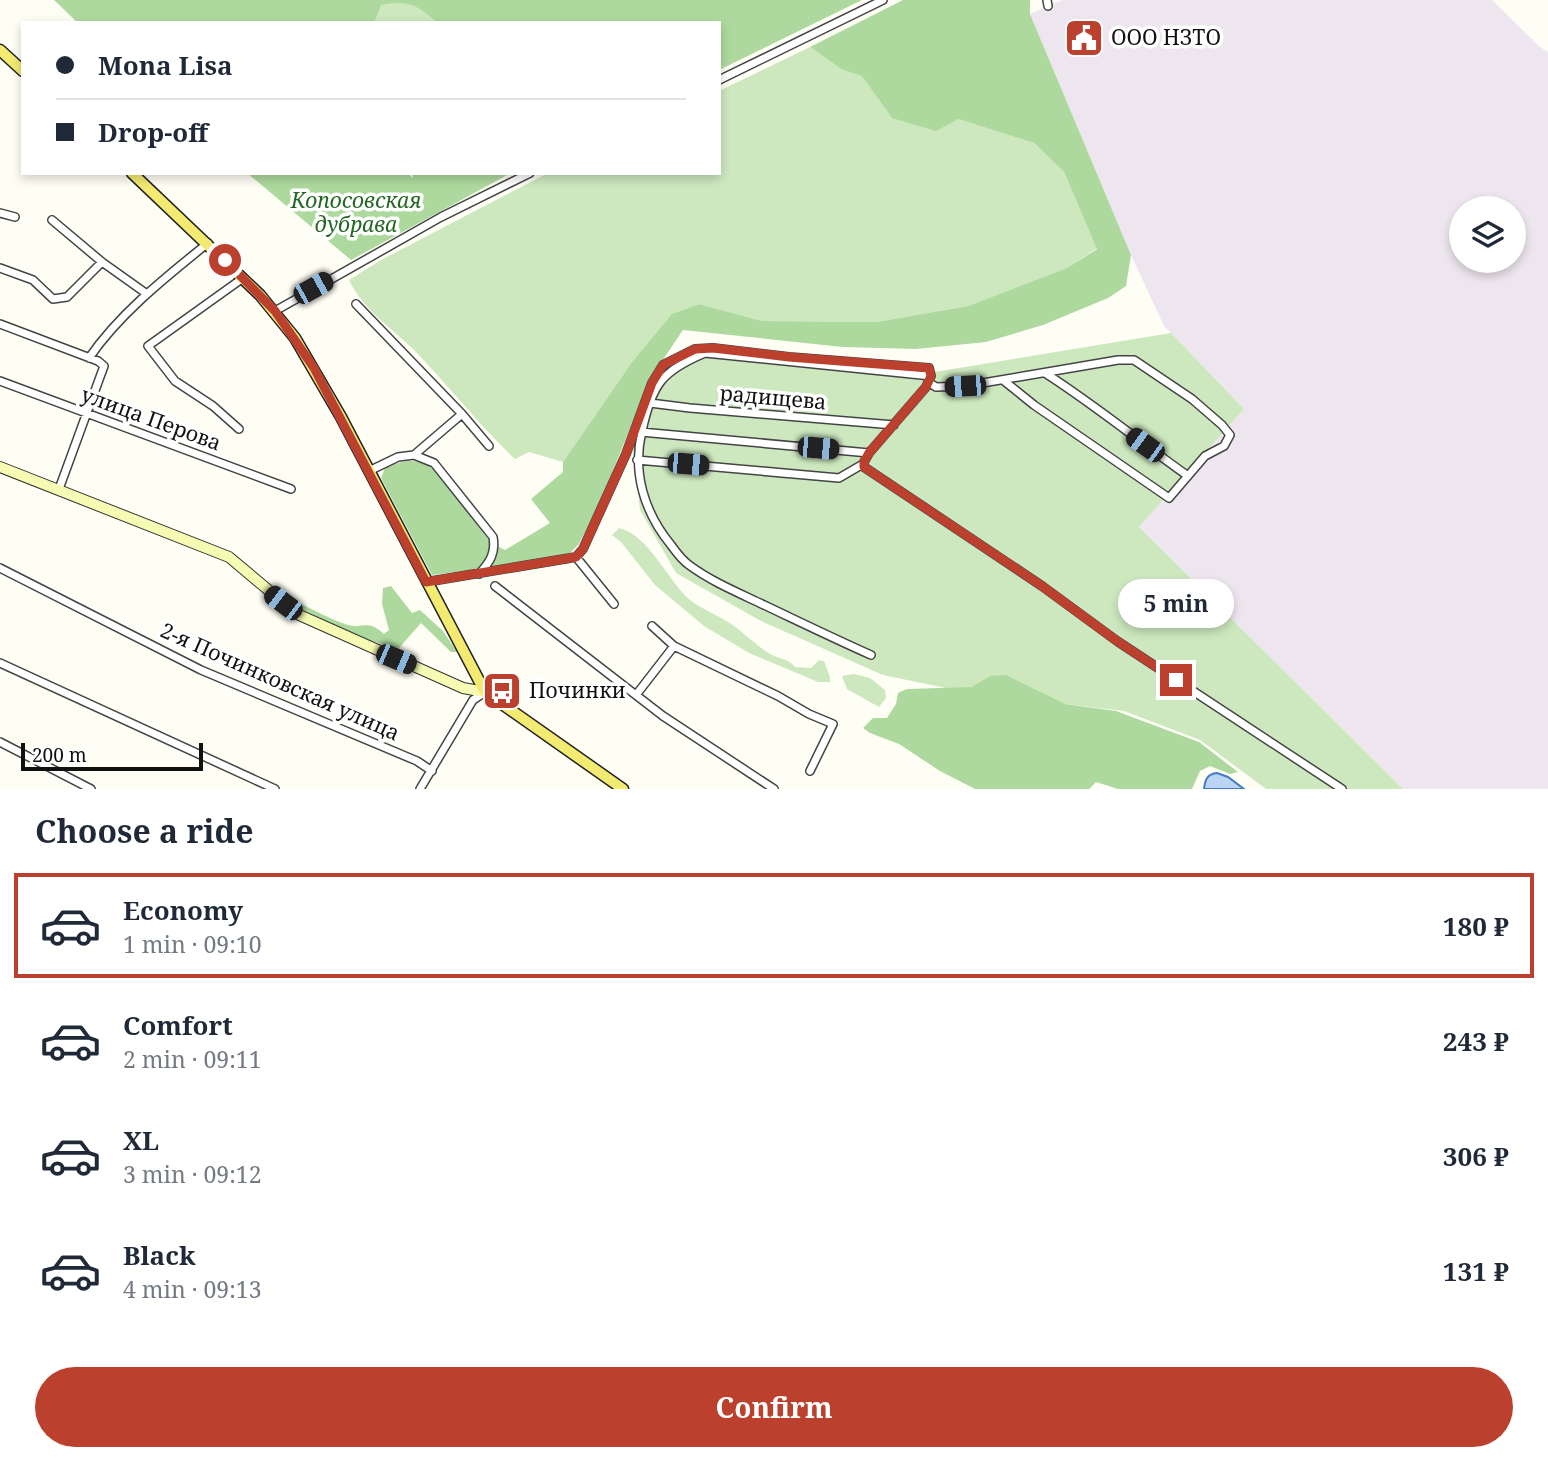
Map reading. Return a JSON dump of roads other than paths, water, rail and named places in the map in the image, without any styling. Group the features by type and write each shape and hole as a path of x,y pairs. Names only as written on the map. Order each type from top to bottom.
{"main road":[{"path":"0,50 21,69"},
{"path":"134,175 208,243 275,311 314,368 485,692 623,789"}],"street":[{"path":"721,79 883,0"},
{"path":"275,311 441,217 526,175"},
{"path":"0,213 15,217"},
{"path":"52,220 102,262 147,294"},
{"path":"89,358 147,294 208,243"},
{"path":"0,268 33,280 52,299 67,297 102,262"},
{"path":"239,429 213,406 175,381 148,346 243,278"},
{"path":"356,304 462,414 489,446"},
{"path":"0,324 104,366 59,489"},
{"path":"426,582 576,557 583,549 626,454 652,383 663,365 695,349 713,348 929,368 930,379 936,387 1003,380 1118,359 1135,360 1192,399 1230,435 1224,446 1205,456 1169,498 1034,405 1003,380"},
{"path":"871,655 725,587 686,564 661,533 646,501 637,460 641,432 661,379 677,365 705,353 930,379"},
{"path":"1045,373 1188,476"},
{"path":"637,460 839,478 863,464 930,379"},
{"name":"улица Перова","path":"0,382 291,489"},
{"name":"радищева","path":"650,403 894,425"},
{"path":"414,455 462,414"},
{"path":"641,432 869,453"},
{"path":"369,471 398,457 414,455 434,463 493,537 495,548 490,562 479,574"},
{"path":"863,464 868,470 1042,586 1117,641 1342,789"},
{"path":"0,467 229,557 298,614 463,688 485,692"},
{"path":"576,557 614,604"},
{"name":"2-я Починковская улица","path":"0,568 201,670 417,761 432,771"},
{"path":"495,586 663,716 774,789"},
{"path":"652,626 674,646 833,724 810,771"},
{"path":"636,695 674,646"},
{"path":"0,663 275,789"},
{"path":"420,789 473,700 485,692"},
{"path":"0,743 91,789"}],"water":[{"path":"1217,773 1228,777 1244,789 1204,789 1207,778"}],"place":[{"name":"ООО НЗТО","path":"1084,38"},
{"name":"Починки","path":"502,691"}],"park label":[{"name":"Копосовская дубрава","path":"356,213"}]}
